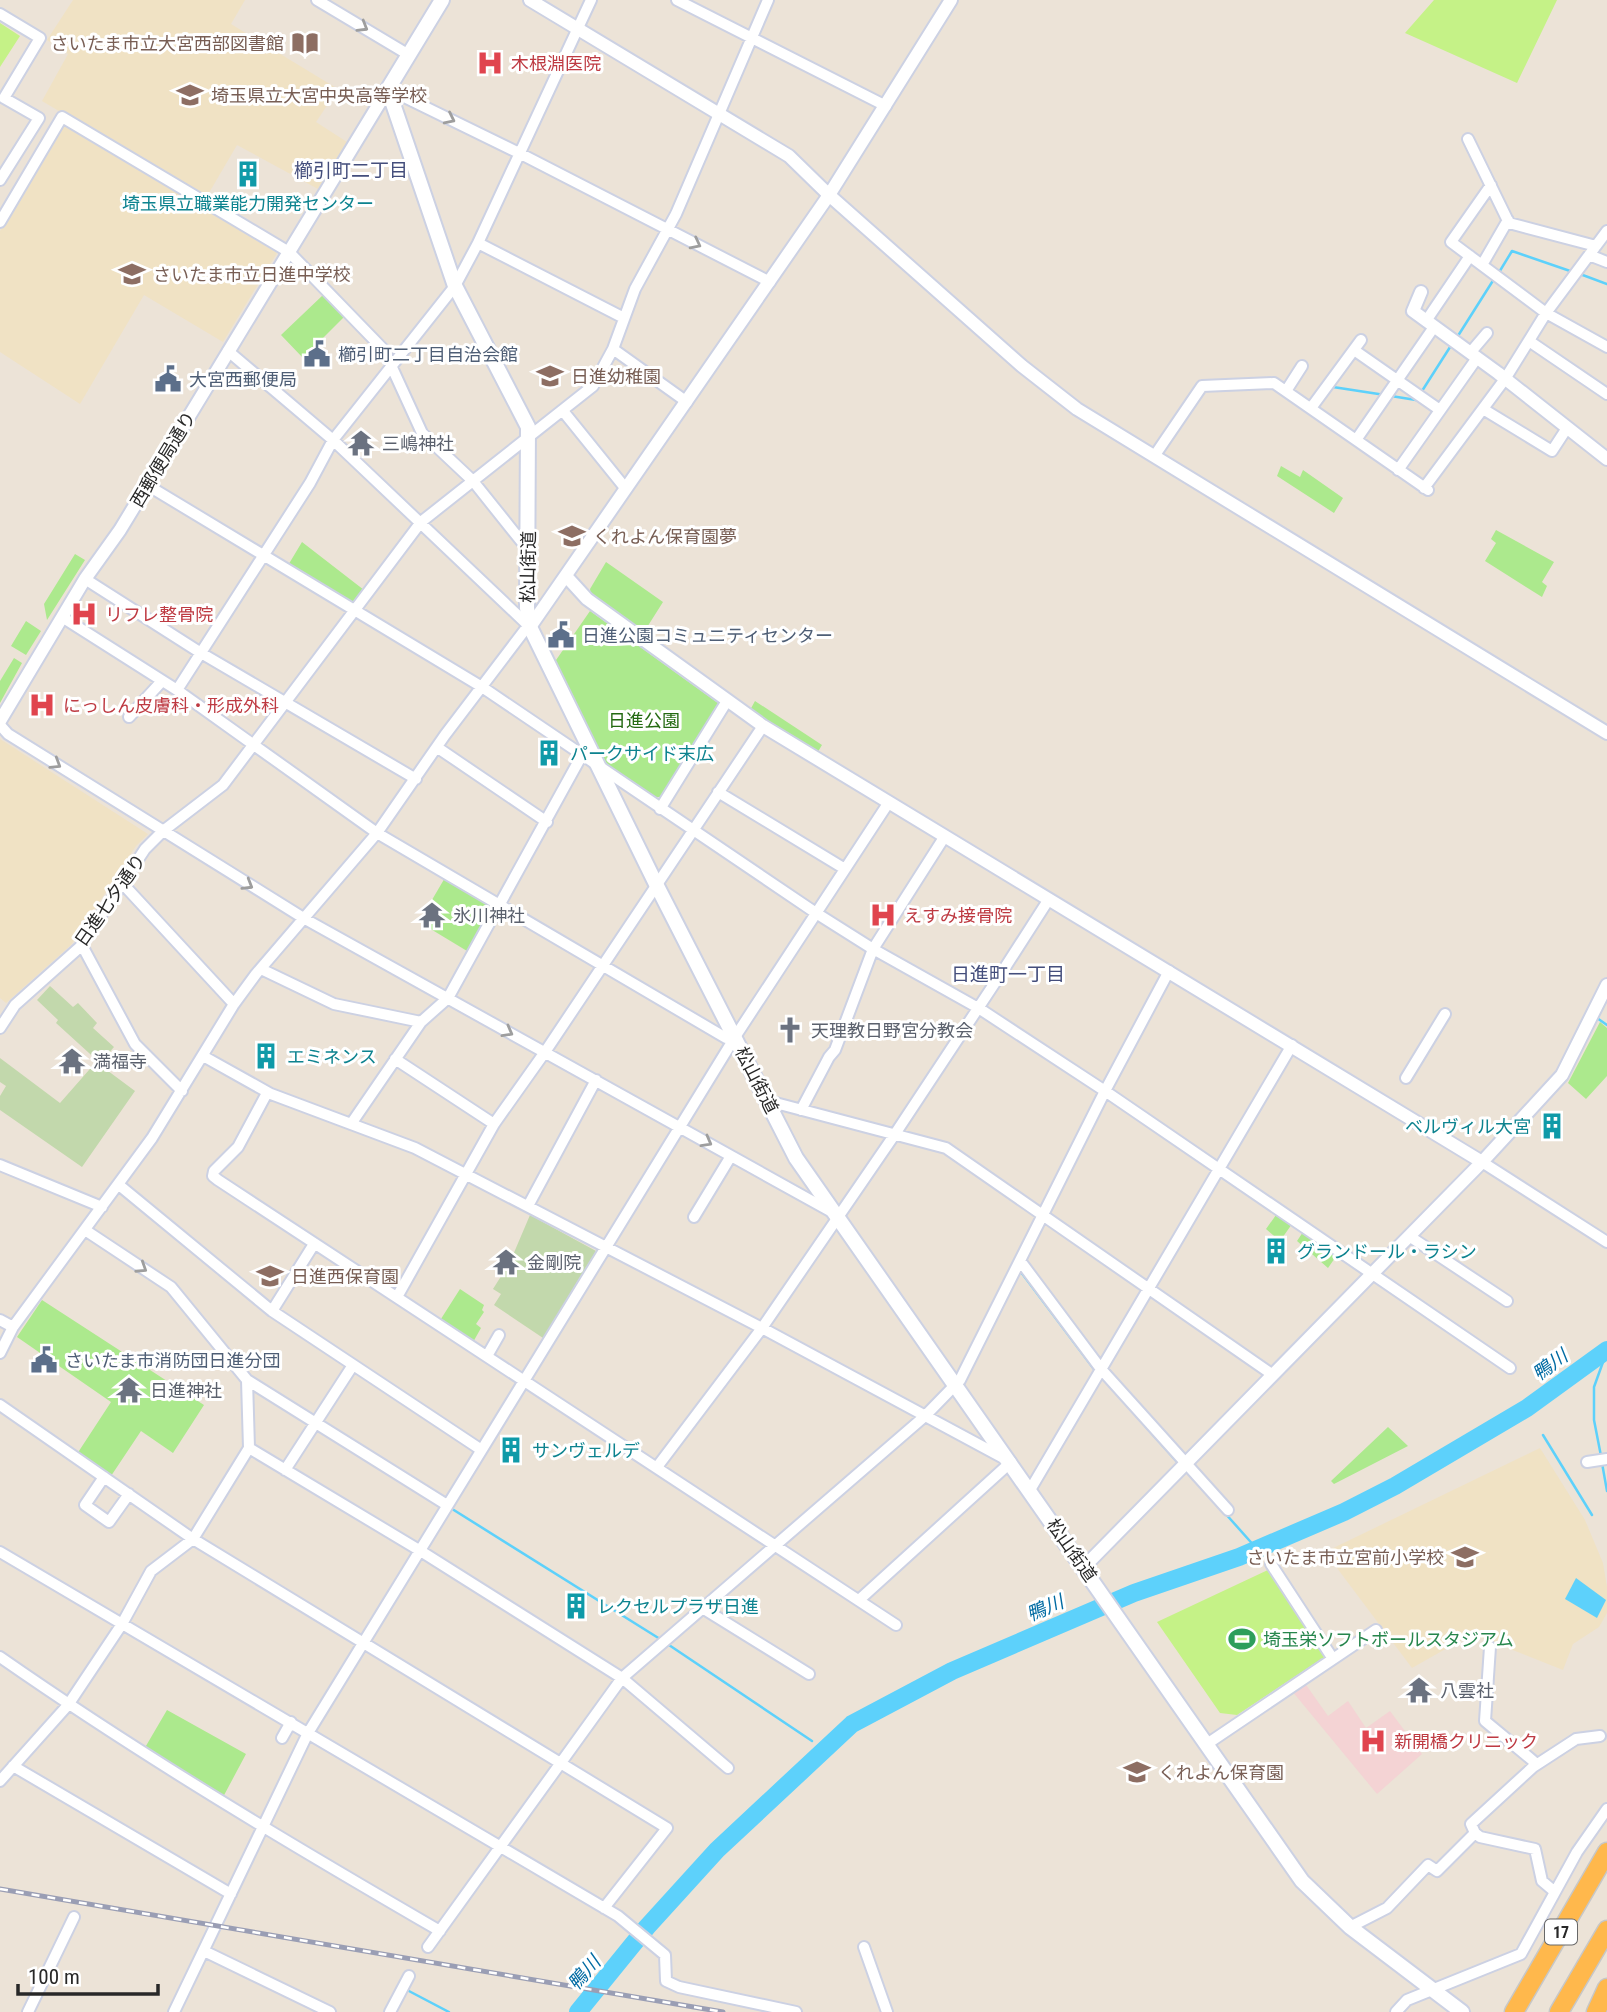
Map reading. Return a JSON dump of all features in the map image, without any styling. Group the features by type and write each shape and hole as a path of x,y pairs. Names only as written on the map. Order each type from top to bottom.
{"highway":[{"name":"17","path":"1514,2012 1607,1852"},
{"name":"17","path":"1526,2012 1607,1863"},
{"name":"17","path":"1559,2012 1607,1930"},
{"name":"17","path":"1571,2012 1593,1969 1597,1948"},
{"path":"1596,2012 1607,1988"}],"main road":[{"path":"388,89 442,0"},
{"name":"松山街道","path":"388,89 455,286 525,419 529,436 527,608 530,627 656,884 796,1158 1303,1881 1350,1927 1462,2012"}],"street":[{"path":"317,0 409,55"},
{"path":"530,0 789,156 829,195 1022,366 1077,409 1607,733"},
{"path":"177,690 310,483 333,440 455,286 478,243 591,0"},
{"path":"677,0 886,106"},
{"name":"日進七夕通り","path":"0,1028 12,1010 80,947 145,849 163,831 223,785 421,522 593,386 613,349 635,289 667,229 768,0"},
{"path":"0,1353 13,1327 119,1185 182,1091 234,1004 261,968 377,833 566,576 829,195 951,0"},
{"path":"0,14 40,38 4,98 39,118 0,180"},
{"path":"388,89 770,282"},
{"name":"西郵便局通り","path":"0,723 85,579 120,530 388,89"},
{"path":"0,222 4,205 62,117 289,251 384,350 422,433 472,481 521,541 528,545"},
{"path":"1468,139 1509,223 1600,243"},
{"path":"1491,185 1451,242 1546,313 1607,346"},
{"path":"1482,265 1508,220"},
{"path":"478,243 624,317"},
{"path":"1155,456 1202,386 1274,383 1426,489 1505,379 1546,313 1600,243"},
{"path":"1600,243 1607,262"},
{"path":"1356,440 1397,381 1470,256"},
{"path":"1421,292 1413,311 1607,459"},
{"path":"1398,470 1440,410 1487,333"},
{"path":"1311,408 1362,340"},
{"path":"1529,341 1607,394"},
{"path":"613,349 687,402"},
{"path":"1354,350 1440,410"},
{"path":"228,351 333,440 530,627"},
{"path":"1286,391 1303,366"},
{"path":"1483,409 1552,451 1567,428"},
{"path":"563,411 626,489"},
{"path":"147,485 482,687 816,913 873,949 980,1009 1219,1168 1510,1368"},
{"path":"566,576 587,599 763,726 1292,1045 1607,1242"},
{"path":"85,579 201,653 416,779"},
{"path":"62,617 177,690 377,833 726,1038 735,1037"},
{"path":"129,718 162,681"},
{"path":"660,809 727,701"},
{"path":"0,723 8,734 304,919 835,1215"},
{"path":"397,1297 494,1124 763,726"},
{"path":"438,748 547,822"},
{"path":"351,1124 421,1022 448,999 582,755"},
{"path":"718,792 845,869"},
{"path":"174,2012 308,1732 735,1037 888,802"},
{"path":"801,1110 835,1050 873,949 945,836"},
{"path":"122,883 234,1004"},
{"path":"657,1467 762,1328 835,1215 895,1135 980,1009 1049,899"},
{"path":"80,947 85,951 135,1044 182,1091"},
{"path":"261,968 334,1004 421,1022"},
{"path":"428,1947 622,1678 925,1416 956,1384 1169,971"},
{"path":"1083,1568 1482,1162 1562,1074 1607,985"},
{"path":"0,1002 12,1010"},
{"path":"1406,1078 1445,1014"},
{"path":"1030,1490 1292,1045"},
{"path":"203,1056 267,1093 415,1148 762,1328 1011,1462 859,1600"},
{"path":"395,1059 494,1124"},
{"path":"528,1206 596,1080"},
{"path":"267,1093 238,1147 214,1171 214,1176 896,1625"},
{"path":"768,1101 946,1148 1273,1375"},
{"path":"694,1217 731,1156"},
{"path":"0,1165 102,1207"},
{"path":"119,1185 272,1311 480,1449"},
{"path":"85,1230 171,1287 247,1380 447,1505"},
{"path":"1409,1236 1507,1301"},
{"path":"272,1311 314,1244"},
{"path":"1021,1262 1101,1369 1228,1510"},
{"path":"0,1320 13,1327"},
{"path":"487,1356 499,1335"},
{"path":"285,1470 353,1364"},
{"path":"0,1781 68,1705 122,1624 151,1571 193,1539 249,1448 247,1380"},
{"path":"0,1405 193,1539 667,1828 604,1908"},
{"path":"249,1448 419,1550 622,1678 728,1768"},
{"path":"1587,1462 1607,1459"},
{"path":"104,1477 85,1505 110,1522 129,1494"},
{"path":"0,1552 604,1908 665,1955 666,1981 679,1987 796,2012"},
{"path":"1271,1564 1333,1659"},
{"path":"704,1609 809,1674"},
{"path":"1207,1744 1376,1630"},
{"path":"1490,1647 1485,1721 1532,1760 1536,1764 1533,1767"},
{"path":"0,1657 68,1705 263,1827 440,1931"},
{"path":"282,1738 291,1723"},
{"path":"1555,1892 1542,1881 1535,1849 1480,1837 1471,1824 1533,1767 1576,1739 1600,1736"},
{"path":"13,1766 231,1894"},
{"path":"1395,2012 1407,2000 1521,1954 1577,1852 1607,1809"},
{"path":"1350,1927 1387,1908 1428,1865 1437,1871 1475,1833"},
{"path":"28,2012 74,1917"},
{"path":"864,1947 887,2012"},
{"path":"204,1951 330,2012"},
{"path":"390,2012 409,1976"}],"shaded area":[{"name":"埼玉県立大宮中央高等学校","path":"73,0 245,0 231,24 338,89 316,122 347,142 318,189 237,145 206,198 42,101 68,54 47,40"},
{"name":"さいたま市立日進中学校","path":"65,125 277,253 223,342 144,295 80,404 0,352 0,231"},
{"path":"0,739 148,834 136,846 71,945 6,1003 0,998"},
{"name":"さいたま市立宮前小学校","path":"1540,1448 1585,1520 1603,1563 1607,1613 1599,1627 1573,1644 1563,1670 1472,1634 1412,1668 1325,1552"},
{"name":"新開橋クリニック","path":"1304,1682 1328,1716 1348,1701 1366,1728 1390,1711 1422,1754 1377,1794 1292,1691"}],"green space":[{"path":"1434,0 1557,0 1517,83 1405,33"},
{"path":"0,23 20,36 0,67"},
{"path":"323,295 344,317 303,358 281,335"},
{"path":"1281,466 1300,477 1303,470 1343,498 1334,513 1277,476"},
{"path":"1496,530 1554,562 1542,582 1547,586 1542,597 1485,561 1496,543 1491,539"},
{"path":"302,542 364,590 352,607 287,567"},
{"path":"75,554 85,560 47,620 44,604"},
{"path":"606,562 663,602 644,632 591,594 590,589"},
{"name":"日進公園","path":"590,611 718,703 719,706 662,797 656,797 603,763 554,663"},
{"path":"26,621 41,631 26,655 11,646"},
{"path":"14,658 22,663 0,703 0,681"},
{"path":"755,701 822,745 816,755 749,712"},
{"path":"446,876 499,906 472,954 419,922"},
{"path":"50,986 73,1007 78,1003 97,1023 93,1028 114,1047 100,1063 56,1023 58,1020 37,1000"},
{"path":"1600,1022 1607,1028 1607,1076 1586,1099 1568,1083"},
{"path":"0,1058 60,1103 96,1062 135,1091 82,1167 0,1110 0,1096 6,1086 0,1082"},
{"path":"530,1215 596,1251 543,1338 494,1305 501,1294 493,1289 510,1262"},
{"path":"1276,1215 1292,1224 1280,1241 1266,1229"},
{"path":"1303,1232 1337,1255 1328,1268 1297,1241"},
{"path":"460,1289 484,1305 484,1312 476,1324 481,1328 472,1344 439,1322"},
{"path":"42,1300 204,1405 173,1453 141,1431 111,1476 77,1454 111,1402 17,1337"},
{"path":"1388,1427 1408,1446 1334,1484 1331,1481"},
{"name":"埼玉栄ソフトボールスタジアム","path":"1270,1569 1326,1656 1237,1715 1220,1713 1157,1622"},
{"path":"167,1710 246,1754 222,1799 143,1751"}],"water":[{"path":"1576,1578 1606,1600 1597,1618 1565,1599"}],"waterway":[{"path":"1498,274 1512,251 1573,272"},
{"path":"1580,274 1607,284"},
{"path":"1456,339 1494,279"},
{"path":"1422,391 1452,344"},
{"path":"1333,387 1385,395"},
{"path":"1391,396 1416,400 1418,397"},
{"path":"1597,1018 1607,1025"},
{"path":"1021,1272 1097,1373"},
{"name":"鴨川","path":"578,2012 647,1927 717,1850 852,1724 952,1671 1134,1593 1239,1557 1344,1512 1395,1486 1527,1408 1607,1350"},
{"path":"1601,1456 1594,1420 1594,1387 1607,1351"},
{"path":"1146,1427 1179,1464"},
{"path":"1543,1435 1592,1515"},
{"path":"1602,1463 1607,1491"},
{"path":"449,1507 660,1639"},
{"path":"1224,1512 1257,1549"},
{"path":"666,1643 812,1741"},
{"path":"407,1990 449,2012"}],"railway":[{"path":"0,1889 723,2012"}],"place":[{"name":"さいたま市立大宮西部図書館","path":"305,43"},
{"name":"木根淵医院","path":"490,63"},
{"name":"埼玉県立大宮中央高等学校","path":"190,95"},
{"name":"埼玉県立職業能力開発センター","path":"248,174"},
{"name":"さいたま市立日進中学校","path":"132,274"},
{"name":"櫛引町二丁目自治会館","path":"317,354"},
{"name":"日進幼稚園","path":"550,376"},
{"name":"大宮西郵便局","path":"168,379"},
{"name":"三嶋神社","path":"361,443"},
{"name":"くれよん保育園夢","path":"572,536"},
{"name":"リフレ整骨院","path":"84,614"},
{"name":"日進公園コミュニティセンター","path":"561,635"},
{"name":"にっしん皮膚科・形成外科","path":"42,705"},
{"name":"パークサイド末広","path":"549,753"},
{"name":"氷川神社","path":"432,915"},
{"name":"えすみ接骨院","path":"883,915"},
{"name":"天理教日野宮分教会","path":"790,1030"},
{"name":"エミネンス","path":"266,1056"},
{"name":"満福寺","path":"72,1061"},
{"name":"ベルヴィル大宮","path":"1552,1126"},
{"name":"グランドール・ラシン","path":"1276,1251"},
{"name":"金剛院","path":"506,1262"},
{"name":"日進西保育園","path":"270,1276"},
{"name":"さいたま市消防団日進分団","path":"44,1360"},
{"name":"日進神社","path":"129,1390"},
{"name":"サンヴェルデ","path":"511,1450"},
{"name":"さいたま市立宮前小学校","path":"1465,1557"},
{"name":"レクセルプラザ日進","path":"576,1606"},
{"name":"埼玉栄ソフトボールスタジアム","path":"1242,1639"},
{"name":"八雲社","path":"1419,1690"},
{"name":"新開橋クリニック","path":"1373,1741"},
{"name":"くれよん保育園","path":"1137,1772"}],"district":[{"name":"櫛引町二丁目","path":"351,170"},
{"name":"日進町一丁目","path":"1008,974"}]}
